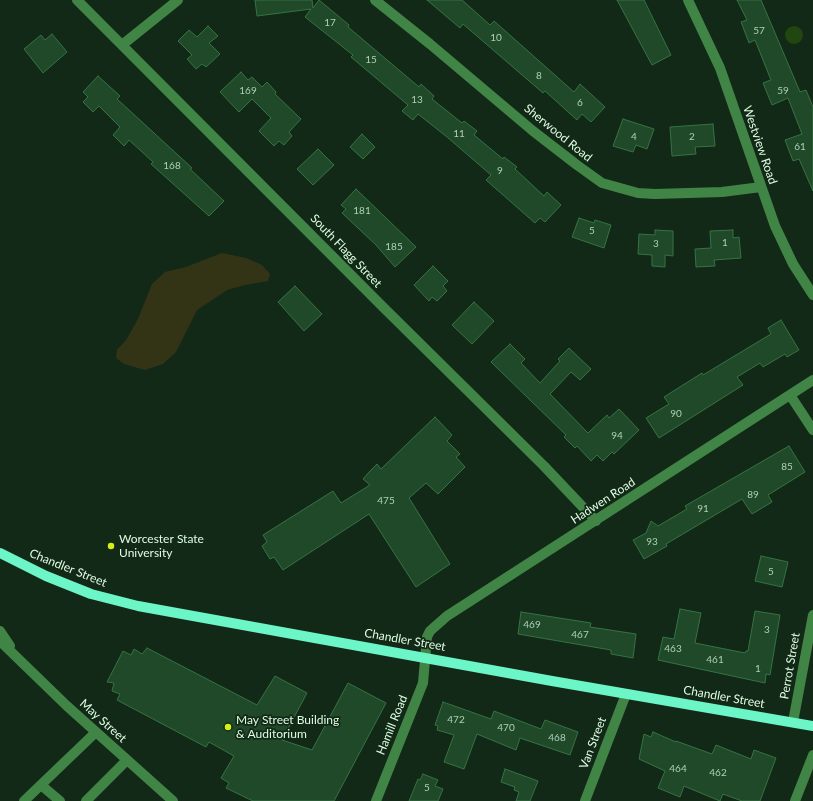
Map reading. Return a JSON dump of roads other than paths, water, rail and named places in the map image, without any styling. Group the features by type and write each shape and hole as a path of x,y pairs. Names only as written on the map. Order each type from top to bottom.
{"main road":[{"name":"Chandler Street","path":"0,553 46,576 85,591 138,606 626,694 813,726"}],"street":[{"name":"South Flagg Street","path":"77,0 544,466 596,521"},
{"path":"122,45 178,0"},
{"name":"Sherwood Road","path":"376,0 533,131 577,166 602,182 638,193 654,194 722,192 761,187"},
{"name":"Westview Road","path":"688,0 720,68 761,187 783,244 813,295"},
{"name":"Hadwen Road","path":"425,657 427,637 430,631 447,616 813,380"},
{"path":"790,395 813,430"},
{"name":"Perrot Street","path":"793,722 813,615"},
{"name":"May Street","path":"0,632 18,657"},
{"name":"May Street","path":"0,641 96,732 173,801"},
{"name":"Hamill Road","path":"376,801 423,683 425,657"},
{"name":"Van Street","path":"584,801 626,694"},
{"path":"24,801 96,732"},
{"path":"795,801 813,755"},
{"path":"86,801 127,760"},
{"path":"41,785 60,801"}],"place":[{"name":"Worcester State University","path":"111,546"},
{"name":"May Street Building & Auditorium","path":"228,727"}]}
